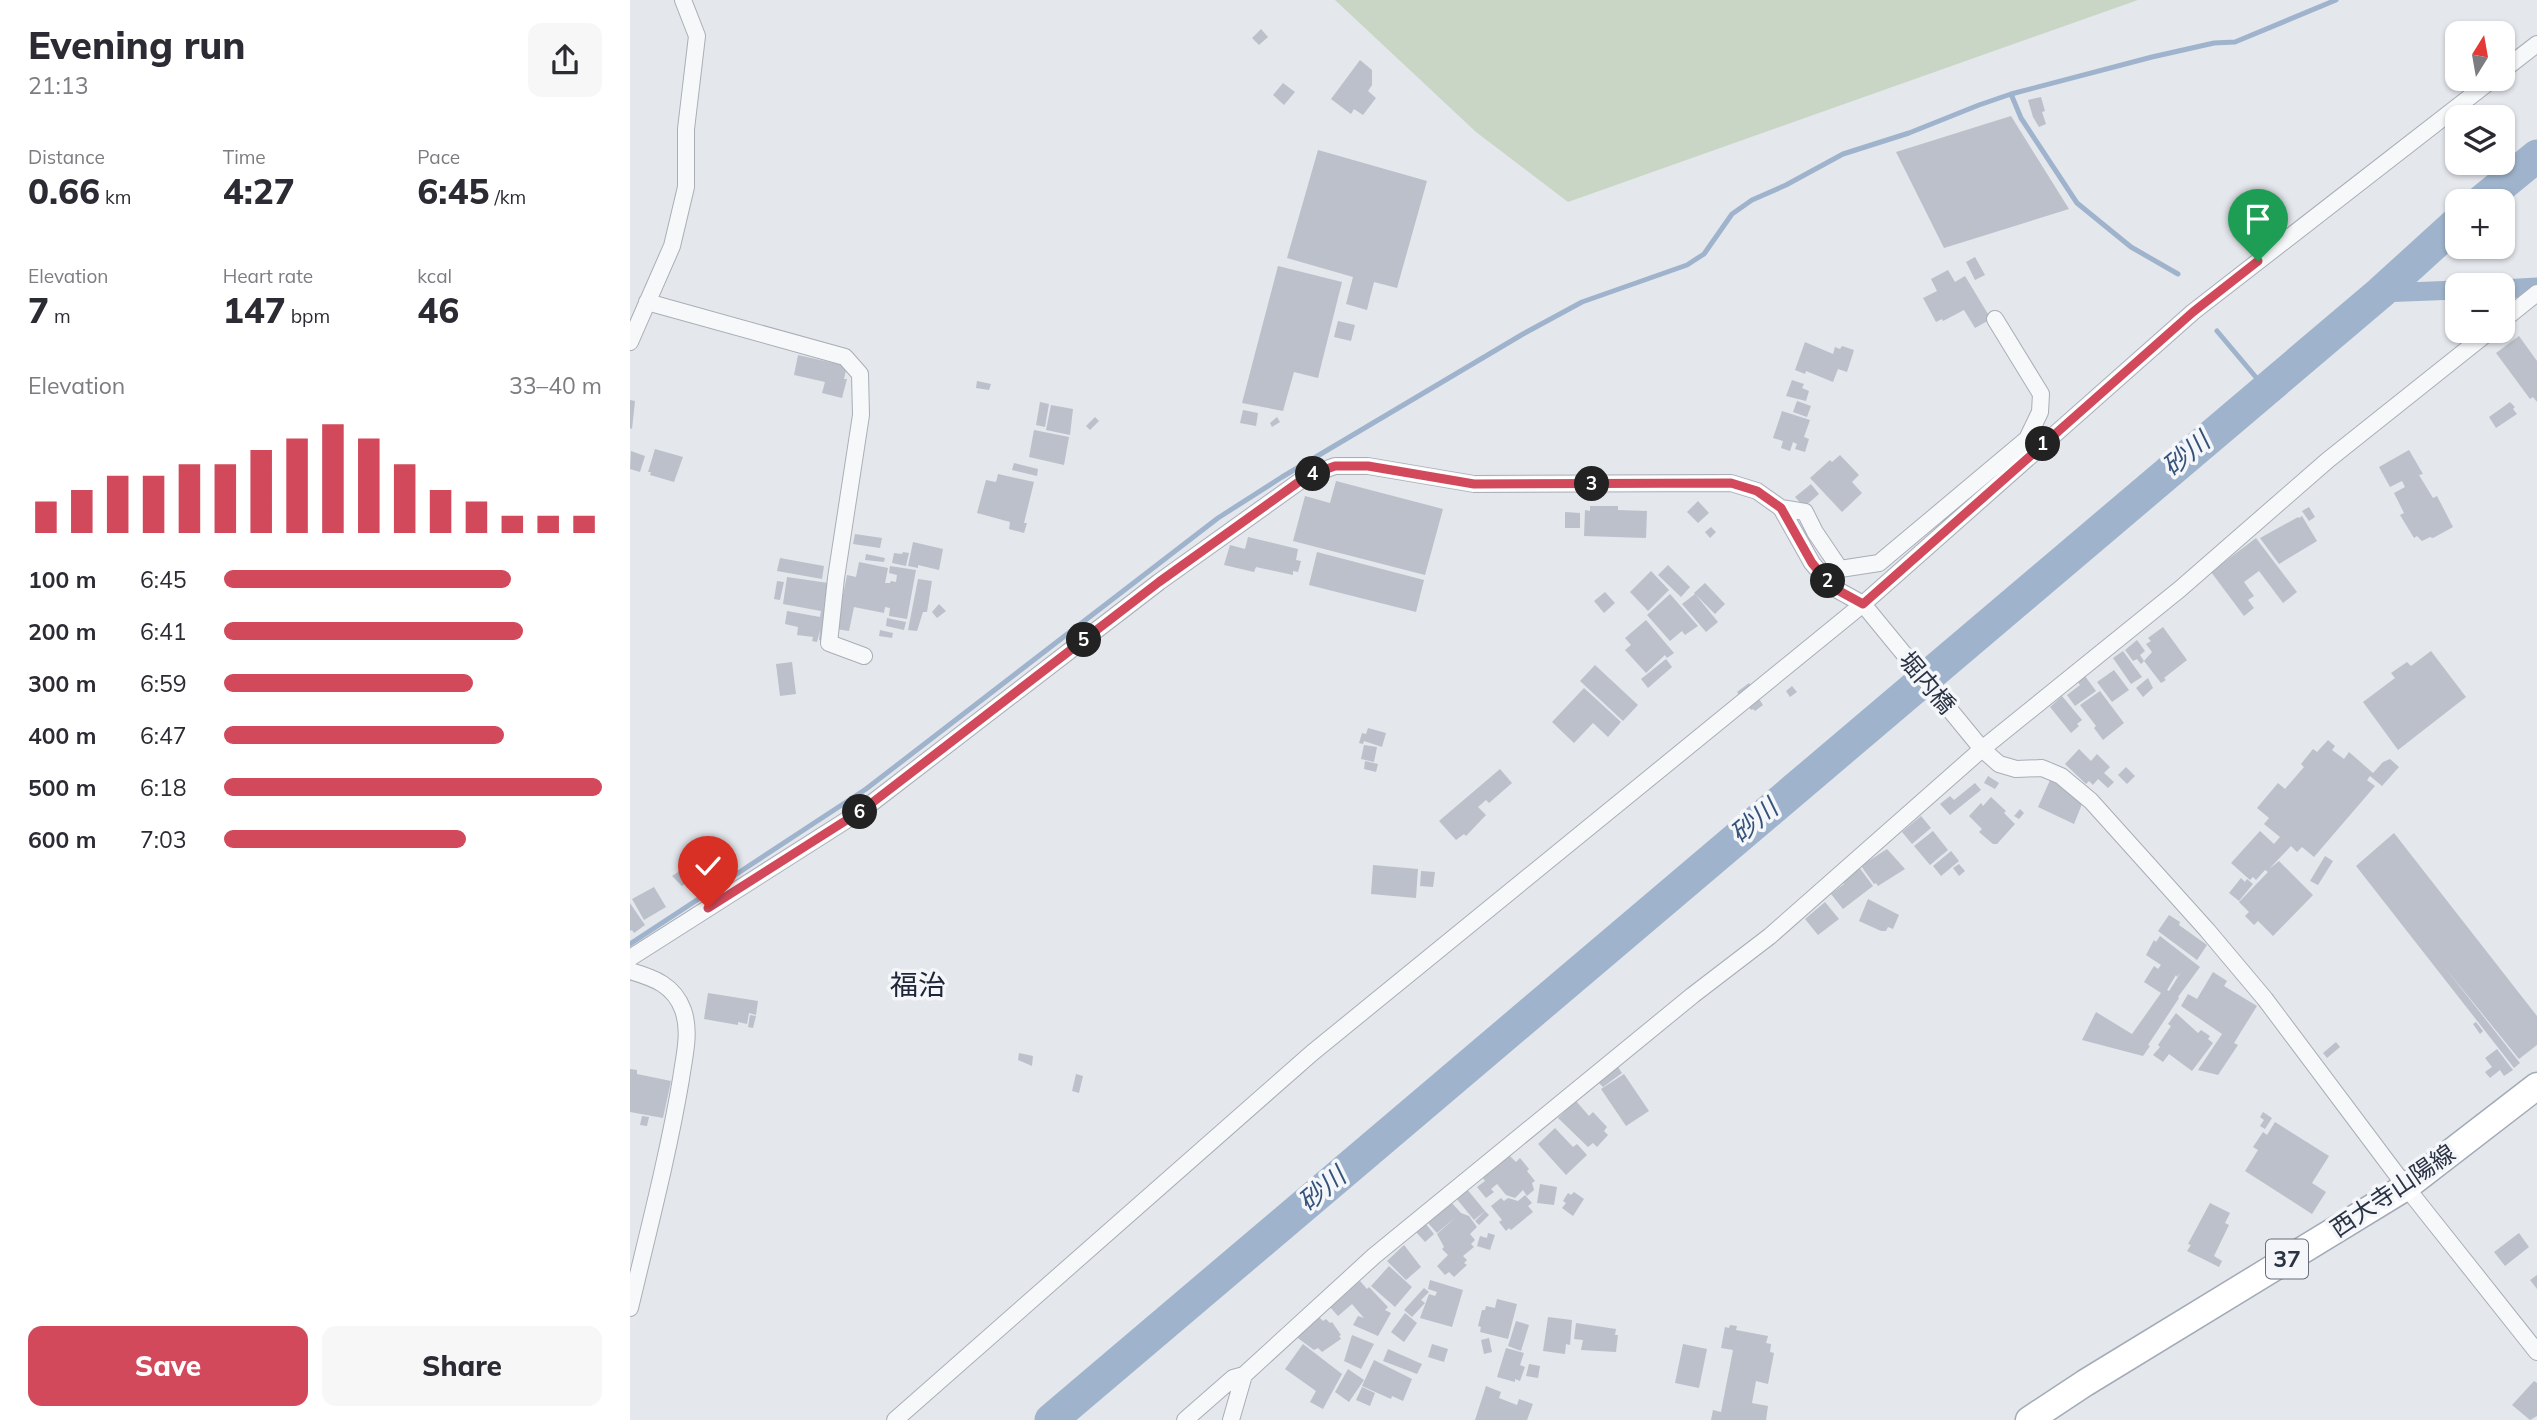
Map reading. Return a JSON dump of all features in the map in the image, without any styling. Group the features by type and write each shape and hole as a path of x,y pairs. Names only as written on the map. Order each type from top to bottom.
{"main road":[{"name":"西大寺山陽線","path":"2029,1420 2406,1187 2537,1087"}],"street":[{"path":"630,342 672,246 685,187 686,130 697,36 683,0"},
{"path":"2515,61 2537,44"},
{"path":"895,1420 1312,1053 1868,610 2193,312 2478,91"},
{"path":"2515,311 2533,297"},
{"path":"647,302 845,357 860,374 861,415 836,578 829,643 864,656"},
{"path":"1781,508 1805,512 1840,569 1879,563 2027,439 2040,412 2041,394 1995,319"},
{"path":"1185,1420 1233,1378 1244,1374 1374,1256 1661,1021 1770,936 1982,749 2180,589 2328,460 2475,343"},
{"path":"630,958 864,809 1159,582 1307,476 1335,466 1368,466 1474,484 1731,483 1757,491 1781,508 1812,563 1832,587 1868,610"},
{"name":"堀内橋","path":"1868,610 1982,749 1999,764 2016,769 2042,768 2061,776 2091,801 2265,999 2406,1187 2537,1352"},
{"path":"630,971 653,978 673,991 684,1011 687,1037 673,1124 630,1308"},
{"path":"1231,1420 1244,1374"}],"green space":[{"path":"1335,0 2138,0 1568,202 1476,132"}],"building":[{"path":"1261,29 1268,37 1259,45 1252,38"},
{"path":"1360,60 1372,70 1372,85 1368,91 1376,98 1363,115 1354,109 1351,114 1331,99"},
{"path":"1283,83 1295,92 1284,105 1273,95"},
{"path":"2041,97 2046,124 2039,127 2028,100"},
{"path":"2011,116 2069,209 1944,248 1896,152"},
{"path":"1318,150 1427,181 1397,288 1374,282 1367,310 1346,304 1353,277 1287,258"},
{"path":"1975,257 1985,275 1975,280 1966,262"},
{"path":"1278,266 1342,282 1318,378 1294,372 1283,411 1242,403"},
{"path":"1948,270 1955,282 1965,276 1991,319 1975,328 1964,310 1936,322 1923,298 1937,291 1931,279"},
{"path":"1338,321 1355,325 1351,341 1334,337"},
{"path":"2519,336 2537,361 2537,402 2533,397 2530,399 2496,353 2510,343 2515,343"},
{"path":"1805,342 1833,354 1835,347 1854,350 1847,372 1838,369 1833,382 1806,371 1805,374 1795,370"},
{"path":"798,355 847,366 842,398 822,393 825,382 794,375"},
{"path":"1792,380 1804,384 1802,388 1809,391 1806,401 1786,396"},
{"path":"977,381 991,384 989,390 976,388"},
{"path":"630,400 635,401 632,429 630,428"},
{"path":"1797,401 1811,406 1807,417 1793,412"},
{"path":"1040,402 1049,404 1045,427 1036,425"},
{"path":"2510,402 2517,414 2496,428 2489,417"},
{"path":"1051,405 1073,409 1070,435 1046,430"},
{"path":"1243,410 1258,413 1256,426 1240,423"},
{"path":"1782,411 1810,420 1804,437 1809,439 1805,452 1795,449 1797,444 1793,442 1790,451 1781,448 1783,441 1773,438"},
{"path":"1095,417 1099,421 1090,430 1086,426"},
{"path":"1277,417 1280,422 1272,427 1270,423"},
{"path":"1034,430 1069,437 1064,465 1029,457"},
{"path":"655,449 683,457 674,482 648,472"},
{"path":"2409,450 2423,474 2419,475 2433,498 2437,496 2453,527 2422,541 2417,536 2414,538 2400,515 2404,513 2394,493 2405,487 2402,481 2390,487 2379,467"},
{"path":"631,451 645,456 640,472 630,469"},
{"path":"1840,455 1859,475 1852,482 1862,493 1842,512 1810,478 1830,460 1832,462"},
{"path":"1014,463 1038,469 1037,476 1012,470"},
{"path":"998,474 1034,482 1024,533 1009,529 1010,522 977,513 986,480 996,482"},
{"path":"1336,481 1443,509 1425,575 1293,541 1305,496 1330,503"},
{"path":"1811,484 1819,494 1804,507 1795,497"},
{"path":"1698,501 1709,513 1698,523 1687,512"},
{"path":"1590,506 1618,506 1618,510 1647,511 1646,538 1584,536 1585,510 1590,511"},
{"path":"2309,507 2315,517 2309,521 2302,511"},
{"path":"1565,512 1580,513 1580,528 1565,528"},
{"path":"2302,516 2317,541 2279,564 2260,538"},
{"path":"1711,527 1716,532 1710,538 1705,532"},
{"path":"855,534 882,538 880,548 853,544"},
{"path":"1248,537 1298,549 1296,560 1301,561 1298,572 1293,571 1293,575 1256,567 1254,572 1224,565 1230,545 1245,549"},
{"path":"2256,538 2297,592 2283,603 2259,571 2244,582 2254,596 2248,600 2254,608 2244,616 2211,572"},
{"path":"913,542 943,549 939,570 918,565 918,568 908,566"},
{"path":"1317,552 1424,580 1416,612 1309,585"},
{"path":"894,553 909,553 906,566 892,563"},
{"path":"866,554 885,558 884,562 865,560"},
{"path":"780,558 824,566 822,579 777,571"},
{"path":"859,562 888,568 885,583 896,582 897,575 889,573 890,566 916,570 907,619 889,616 890,608 885,607 884,613 854,607 849,631 836,629 847,575 856,577"},
{"path":"1668,565 1690,587 1681,597 1658,575"},
{"path":"1651,571 1669,590 1648,611 1630,592"},
{"path":"787,577 835,584 825,641 819,640 820,630 817,642 812,641 813,637 797,635 798,627 785,624 787,611 820,617 821,611 783,604"},
{"path":"918,579 932,581 927,612 923,612 917,631 908,630"},
{"path":"777,581 784,582 780,600 774,599"},
{"path":"1705,583 1725,604 1715,614 1694,593"},
{"path":"1605,592 1615,603 1604,613 1594,601"},
{"path":"1670,594 1698,626 1685,635 1682,631 1670,641 1647,615"},
{"path":"1695,594 1718,622 1706,632 1682,604"},
{"path":"939,604 946,611 937,618 932,612"},
{"path":"887,618 906,622 904,630 886,626"},
{"path":"1646,620 1674,653 1667,658 1665,655 1646,673 1625,650 1631,645 1625,638"},
{"path":"2163,627 2187,660 2161,683 2144,661 2152,652 2146,644 2151,641 2148,638"},
{"path":"880,630 893,633 892,638 879,636"},
{"path":"2137,640 2145,651 2140,655 2144,661 2141,664 2137,659 2133,661 2125,650"},
{"path":"2123,651 2142,677 2131,684 2113,658"},
{"path":"2431,651 2466,697 2398,750 2363,702 2395,678 2391,673 2407,662 2411,666"},
{"path":"1666,659 1672,667 1648,688 1641,679"},
{"path":"792,662 796,694 780,696 776,664"},
{"path":"1595,665 1638,705 1623,721 1580,681"},
{"path":"2114,670 2129,690 2112,702 2097,682"},
{"path":"2085,676 2096,691 2075,706 2067,695 2080,685 2078,682"},
{"path":"2148,678 2153,688 2143,697 2136,688"},
{"path":"1749,683 1763,705 1755,711 1751,710 1737,692"},
{"path":"1792,686 1797,692 1790,697 1786,691"},
{"path":"1584,688 1621,722 1608,737 1593,723 1574,743 1552,722"},
{"path":"2100,691 2124,723 2103,740 2080,705"},
{"path":"2062,696 2082,720 2071,733 2050,707"},
{"path":"1368,728 1386,733 1382,747 1364,741 1363,744 1359,743 1362,733 1366,734"},
{"path":"2328,740 2335,746 2332,750 2344,759 2349,752 2373,773 2383,762 2390,759 2399,767 2382,786 2370,776 2367,780 2375,786 2314,857 2302,847 2297,852 2291,846 2269,869 2279,861 2313,895 2273,936 2258,921 2254,925 2245,916 2249,912 2239,902 2268,872 2265,870 2256,880 2253,877 2250,880 2231,863 2260,831 2274,844 2280,837 2264,824 2269,818 2257,808 2278,783 2285,789 2304,767 2301,764 2313,749 2317,752"},
{"path":"1364,745 1377,747 1374,762 1361,759"},
{"path":"2079,749 2091,761 2097,754 2110,767 2104,773 2114,782 2108,788 2098,779 2093,785 2089,781 2086,784 2065,764"},
{"path":"1365,761 1378,764 1376,772 1364,769"},
{"path":"2126,767 2135,776 2127,784 2118,775"},
{"path":"1500,769 1512,783 1489,803 1486,800 1478,807 1486,815 1466,836 1464,834 1456,840 1439,821"},
{"path":"1988,776 1999,783 1995,789 1984,783"},
{"path":"2051,778 2082,804 2074,824 2038,807"},
{"path":"1975,783 1981,790 1950,815 1940,804 1950,796 1954,800"},
{"path":"1991,797 2015,824 1997,844 1993,844 1979,832 1982,829 1969,816"},
{"path":"2020,809 2024,813 2019,819 2014,816"},
{"path":"1921,816 1931,828 1912,844 1902,832"},
{"path":"1933,831 1948,850 1930,865 1914,846"},
{"path":"2394,833 2537,1016 2537,1045 2519,1059 2442,964 2520,1063 2514,1068 2356,866"},
{"path":"1887,849 1905,869 1878,886 1861,866"},
{"path":"1951,851 1959,861 1941,876 1933,866"},
{"path":"2325,856 2333,861 2318,885 2310,881"},
{"path":"1959,864 1965,871 1959,876 1953,868"},
{"path":"1373,865 1418,869 1416,898 1371,894"},
{"path":"686,867 694,878 682,886 672,876"},
{"path":"1859,867 1873,886 1843,909 1831,894 1844,884 1841,880"},
{"path":"1421,871 1435,872 1433,887 1420,886"},
{"path":"2241,878 2253,884 2239,901 2229,893"},
{"path":"654,887 666,907 644,920 632,899"},
{"path":"1868,899 1899,915 1893,929 1888,927 1886,931 1881,931 1859,921"},
{"path":"1825,902 1839,919 1818,935 1805,919"},
{"path":"630,903 645,925 634,933 630,931"},
{"path":"2169,915 2207,945 2197,960 2158,931"},
{"path":"2160,936 2200,967 2178,997 2143,1056 2082,1040 2096,1012 2132,1034 2161,993 2144,982 2154,966 2158,969 2161,965 2146,955 2154,940 2156,942","holes":["2181,972 2169,991 2167,990 2176,975 2177,977"]},
{"path":"2213,972 2227,981 2224,986 2257,1006 2234,1043 2238,1045 2218,1075 2198,1070 2222,1034 2181,1006 2188,994 2197,999"},
{"path":"708,993 758,1001 756,1015 749,1013 747,1024 738,1022 738,1025 704,1019"},
{"path":"2176,1013 2198,1033 2201,1030 2210,1036 2208,1039 2213,1043 2192,1071 2169,1054 2163,1062 2153,1055 2160,1047 2158,1045"},
{"path":"750,1015 756,1016 753,1028 748,1027"},
{"path":"2476,1022 2483,1031 2480,1034 2473,1024"},
{"path":"2336,1042 2340,1047 2327,1058 2323,1053"},
{"path":"2497,1049 2513,1070 2504,1076 2500,1070 2490,1078 2485,1072 2492,1067 2485,1058"},
{"path":"1019,1053 1033,1056 1032,1066 1018,1060"},
{"path":"1618,1067 1622,1073 1603,1087 1598,1082"},
{"path":"630,1069 637,1070 637,1074 671,1081 663,1118 630,1112"},
{"path":"1076,1074 1083,1076 1079,1093 1072,1091"},
{"path":"1624,1074 1649,1111 1626,1126 1601,1089"},
{"path":"1576,1101 1589,1116 1593,1112 1607,1127 1604,1131 1608,1135 1597,1147 1593,1143 1588,1147 1558,1118"},
{"path":"2263,1112 2272,1118 2265,1129 2260,1126 2264,1120 2260,1117"},
{"path":"642,1116 649,1117 647,1126 640,1125"},
{"path":"2275,1122 2329,1156 2312,1183 2326,1192 2312,1214 2245,1171 2258,1150 2253,1147 2263,1132 2267,1135"},
{"path":"1555,1128 1573,1147 1577,1144 1587,1155 1566,1175 1538,1144"},
{"path":"1509,1155 1516,1162 1520,1158 1529,1169 1527,1171 1535,1181 1532,1183 1534,1190 1527,1196 1523,1190 1515,1198 1506,1195 1497,1184 1491,1189 1494,1192 1486,1198 1477,1187 1485,1181 1482,1177"},
{"path":"1540,1184 1557,1187 1554,1205 1537,1203"},
{"path":"1466,1188 1485,1211 1474,1220 1456,1198"},
{"path":"1574,1192 1584,1199 1573,1216 1562,1208 1568,1193 1571,1195"},
{"path":"1525,1195 1532,1203 1528,1206 1533,1212 1506,1231 1499,1222 1502,1220 1491,1206 1501,1198 1504,1201 1508,1198 1518,1201"},
{"path":"1451,1202 1461,1213 1469,1216 1477,1227 1470,1234 1475,1240 1471,1244 1474,1247 1463,1256 1467,1265 1454,1277 1449,1272 1445,1275 1437,1266 1448,1255 1442,1249 1444,1247 1437,1234 1458,1215 1437,1233 1428,1223"},
{"path":"2210,1203 2230,1213 2225,1223 2229,1225 2214,1256 2222,1261 2219,1267 2187,1251 2191,1245 2188,1244"},
{"path":"1485,1211 1489,1215 1479,1225 1475,1221"},
{"path":"1426,1224 1434,1234 1425,1242 1416,1232"},
{"path":"1488,1233 1495,1235 1490,1250 1477,1246 1480,1236 1487,1238"},
{"path":"2519,1233 2529,1247 2505,1266 2494,1252"},
{"path":"1404,1245 1421,1267 1406,1280 1387,1261"},
{"path":"1389,1266 1412,1287 1395,1307 1371,1286"},
{"path":"2537,1275 2537,1289 2530,1280"},
{"path":"1430,1280 1463,1290 1452,1327 1420,1318 1429,1294 1435,1296 1437,1292 1428,1289"},
{"path":"1360,1281 1367,1289 1369,1287 1388,1307 1385,1310 1391,1313 1378,1336 1353,1325 1358,1316 1364,1318 1352,1304 1338,1316 1330,1307"},
{"path":"1424,1288 1429,1292 1421,1300 1425,1303 1412,1317 1404,1310"},
{"path":"1497,1299 1517,1304 1508,1339 1480,1332 1481,1327 1478,1326 1482,1310 1485,1310 1486,1306 1495,1308"},
{"path":"1405,1313 1417,1323 1404,1342 1391,1332"},
{"path":"1319,1317 1323,1321 1326,1319 1332,1322 1341,1335 1341,1339 1322,1352 1318,1348 1314,1350 1295,1336"},
{"path":"1548,1317 1572,1320 1570,1345 1566,1344 1565,1354 1543,1351"},
{"path":"1516,1321 1529,1325 1521,1351 1508,1346"},
{"path":"1576,1323 1616,1329 1616,1352 1581,1350 1583,1340 1574,1339"},
{"path":"1730,1325 1737,1326 1736,1330 1768,1336 1766,1343 1771,1344 1770,1352 1774,1353 1768,1384 1756,1381 1752,1403 1768,1406 1766,1420 1711,1420 1713,1410 1721,1412 1733,1350 1721,1348 1725,1327 1729,1328"},
{"path":"1352,1335 1374,1344 1361,1369 1344,1361"},
{"path":"1489,1338 1492,1352 1484,1354 1481,1340"},
{"path":"1303,1344 1342,1374 1323,1409 1310,1402 1316,1391 1285,1369"},
{"path":"1432,1344 1448,1349 1444,1362 1428,1357"},
{"path":"1683,1344 1707,1349 1699,1388 1675,1383"},
{"path":"1506,1348 1524,1353 1520,1365 1525,1367 1520,1381 1497,1377"},
{"path":"1388,1349 1422,1364 1417,1374 1383,1361"},
{"path":"1374,1360 1412,1379 1403,1401 1392,1396 1391,1399 1362,1386"},
{"path":"1529,1364 1540,1366 1538,1378 1526,1376"},
{"path":"1348,1369 1364,1380 1349,1402 1335,1392"},
{"path":"2534,1381 2537,1383 2537,1416 2530,1420 2512,1405"},
{"path":"1486,1386 1501,1392 1499,1398 1517,1405 1519,1399 1533,1404 1527,1420 1475,1420"},
{"path":"1362,1387 1375,1393 1370,1406 1356,1400"}],"waterway":[{"path":"630,944 866,789 1218,518 1282,477 1582,302 1687,265 1704,254 1732,214 1752,200 1843,154 1909,133 2011,94 2152,57 2214,43 2235,42 2336,0"},
{"path":"2011,94 2021,118 2077,203 2131,247 2178,274"},
{"name":"砂川","path":"2497,189 2537,156"},
{"name":"砂川","path":"1051,1420 2380,293 2445,234"},
{"path":"2515,288 2537,287"},
{"path":"2380,293 2445,290"},
{"path":"2217,331 2265,388"}],"district":[{"name":"福治","path":"918,985"}],"route":[{"path":"708,908 864,809 1159,582 1307,476 1335,466 1368,466 1474,484 1731,483 1757,491 1781,508 1812,563 1832,587 1863,604 2193,312 2258,261"}]}
